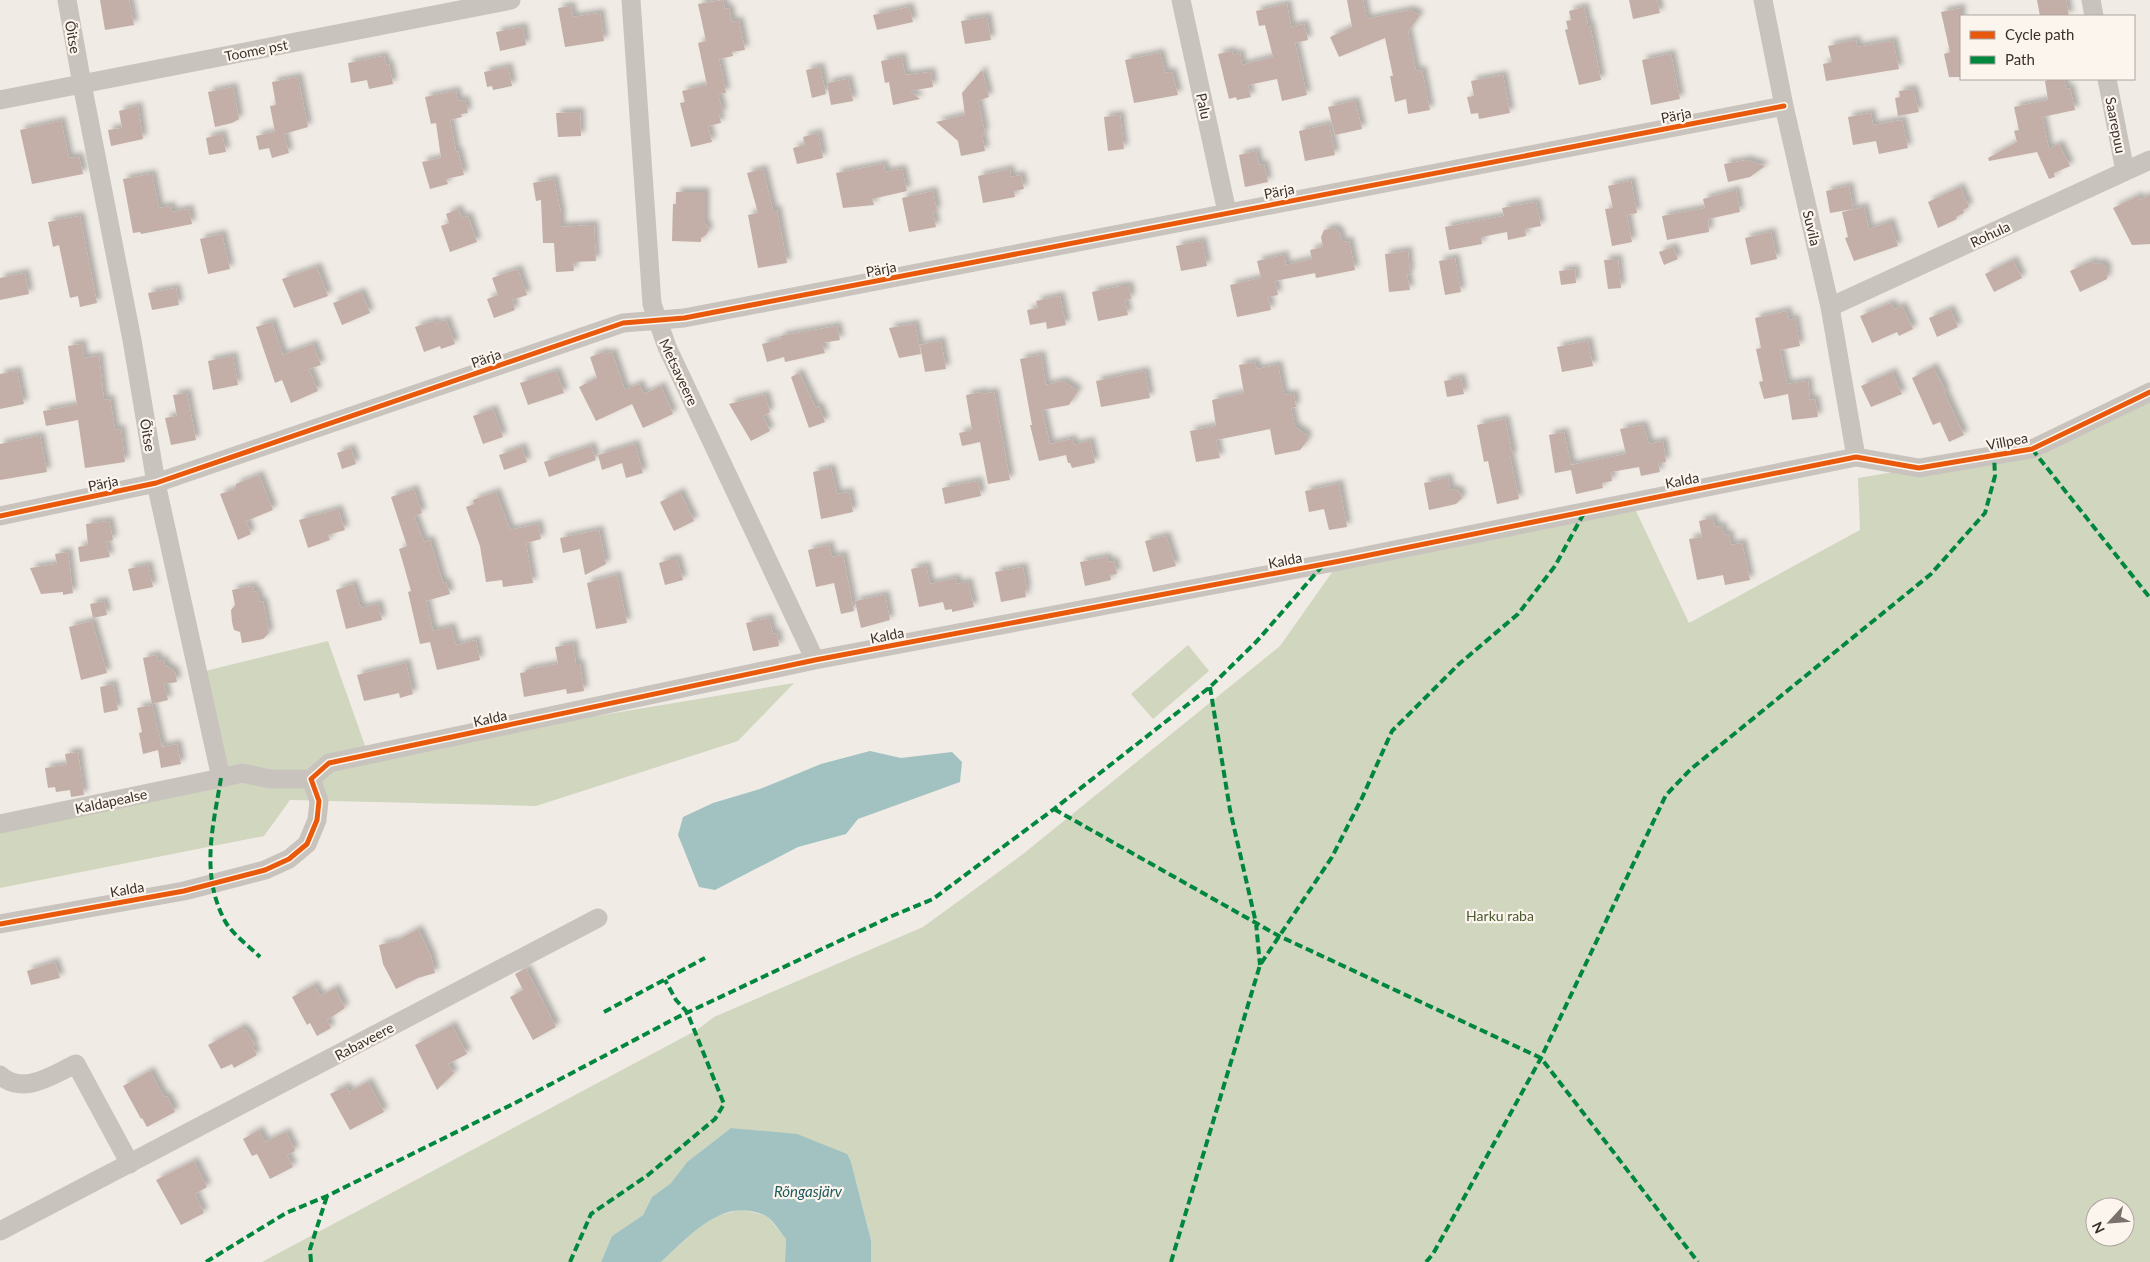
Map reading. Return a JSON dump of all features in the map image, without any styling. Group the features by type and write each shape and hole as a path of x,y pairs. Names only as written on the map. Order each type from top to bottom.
{"street":[{"name":"Õitse","path":"67,0 132,340 156,483 221,778"},
{"name":"Toome pst","path":"0,100 511,0"},
{"name":"Metsaveere","path":"631,0 652,304 656,320 815,660"},
{"name":"Palu","path":"1182,0 1227,212"},
{"name":"Suvila","path":"1763,0 1784,106 1830,307 1856,457"},
{"path":"2091,0 2094,15"},
{"name":"Saarepuu","path":"2107,80 2125,172"},
{"name":"Pärja","path":"0,516 156,483 623,323 684,318 1784,106"},
{"name":"Rohula","path":"1830,307 2150,160"},
{"name":"Villpea","path":"1856,457 1919,468 2032,449 2150,392"},
{"name":"Kalda","path":"0,924 184,891 264,870 289,859 307,844 317,820 319,801 311,779 329,763 815,660 1350,560 1856,457"},
{"path":"221,778 242,772 270,780 311,779"},
{"name":"Kaldapealse","path":"0,824 221,778"},
{"name":"Rabaveere","path":"0,1232 598,918"},
{"path":"0,1075 5,1080 22,1086 32,1084 76,1064 130,1164"}],"green space":[{"name":"Harku raba","path":"2150,392 2150,1262 871,1262 871,1240 851,1162 761,1131 731,1128 687,1162 671,1183 652,1197 643,1215 612,1236 601,1262 262,1262 697,1030 714,1017 923,927 1023,854 1280,646 1340,561 1635,509 1689,623 1860,530 1858,478 2032,449"},
{"path":"328,641 368,754 794,683 738,741 536,806 290,800 264,836 0,888 0,828 228,782 201,672"},
{"path":"1188,645 1209,671 1153,719 1131,694"},
{"path":"741,1209 767,1216 786,1239 785,1262 661,1262 708,1219"}],"water":[{"path":"870,751 901,758 952,752 962,762 960,782 858,819 846,834 798,847 715,890 699,887 678,835 683,817 713,803 760,789 821,764"},
{"name":"Rõngasjärv","path":"731,1128 797,1134 847,1154 851,1162 871,1240 871,1262 785,1262 786,1239 771,1220 766,1216 750,1211 736,1211 722,1214 708,1221 661,1262 601,1262 612,1236 643,1215 652,1197 671,1183 687,1162"}],"building":[{"path":"100,0 129,0 134,25 105,30"},
{"path":"723,0 725,9 729,8 732,22 739,21 745,50 732,52 733,56 719,59 726,93 718,94 723,113 719,114 721,123 708,126 712,142 691,147 680,103 685,102 682,91 707,85 698,43 706,41 698,4"},
{"path":"1347,0 1363,0 1367,19 1410,10 1420,15 1408,32 1416,71 1422,70 1430,110 1408,114 1406,99 1395,102 1390,76 1393,76 1385,38 1339,57 1330,37 1352,27"},
{"path":"1629,0 1657,0 1660,13 1633,19"},
{"path":"2037,0 2066,0 2069,15 2040,15"},
{"path":"1287,4 1291,27 1304,24 1308,40 1295,43 1307,95 1282,101 1277,79 1248,85 1251,97 1237,100 1236,97 1229,99 1218,54 1232,51 1233,55 1240,53 1242,65 1273,57 1265,25 1259,26 1256,11"},
{"path":"571,6 573,17 600,13 604,41 565,47 558,8"},
{"path":"909,7 913,22 877,30 873,15"},
{"path":"1584,7 1588,25 1590,25 1601,80 1579,85 1565,30 1568,29 1566,21 1571,20 1569,11"},
{"path":"1961,8 1960,77 1949,77 1944,54 1950,52 1941,12"},
{"path":"987,17 991,40 965,44 961,21"},
{"path":"523,27 526,45 500,51 496,32"},
{"path":"1856,40 1857,47 1893,41 1899,69 1826,81 1823,64 1832,62 1828,46"},
{"path":"1160,53 1165,73 1172,72 1178,95 1134,103 1125,60"},
{"path":"1671,54 1680,99 1651,105 1642,60"},
{"path":"384,56 386,65 389,64 393,84 369,89 367,80 351,83 348,63"},
{"path":"902,57 905,75 931,72 933,87 910,91 920,99 893,105 889,82 885,83 881,61"},
{"path":"508,67 512,86 493,90 492,86 487,87 484,72"},
{"path":"820,67 826,94 812,98 806,70"},
{"path":"982,70 989,97 978,101 985,133 982,134 985,151 961,156 958,141 936,122 965,115 962,93"},
{"path":"1503,75 1510,113 1479,119 1478,113 1471,114 1467,97 1474,96 1471,81"},
{"path":"298,77 308,127 284,134 289,153 272,158 269,148 259,150 256,136 275,132 270,106 276,105 272,82"},
{"path":"848,79 853,101 831,105 827,83"},
{"path":"2064,80 2066,89 2070,88 2075,110 2042,117 2049,149 2059,144 2070,166 2054,173 2055,177 2049,179 2037,152 1989,161 1988,158 2017,142 2014,131 2019,130 2014,107 2048,100 2045,81"},
{"path":"233,87 239,119 232,123 215,127 208,92"},
{"path":"1913,89 1919,112 1898,116 1895,98 1900,97 1899,91"},
{"path":"456,91 458,101 465,100 468,113 461,114 462,117 450,120 456,152 458,151 464,175 446,179 448,184 430,189 422,162 441,158 436,123 431,124 425,97"},
{"path":"1355,101 1362,129 1335,135 1328,107"},
{"path":"138,106 143,139 111,146 108,130 122,128 119,111"},
{"path":"580,112 581,136 558,137 556,113"},
{"path":"1871,113 1873,125 1902,120 1908,148 1879,154 1876,141 1853,145 1848,117"},
{"path":"1120,115 1124,149 1108,151 1104,117"},
{"path":"61,121 69,158 79,157 83,174 32,184 20,130"},
{"path":"1329,124 1335,155 1305,161 1299,131"},
{"path":"818,133 823,158 797,164 793,148 805,145 803,137"},
{"path":"222,134 226,152 209,155 206,138"},
{"path":"1256,151 1259,165 1264,164 1268,182 1245,187 1239,155"},
{"path":"1747,160 1765,166 1750,177 1728,182 1724,164"},
{"path":"884,164 885,172 902,169 907,191 872,199 874,205 843,208 836,173"},
{"path":"763,169 773,210 777,210 787,263 758,268 748,215 758,213 747,173"},
{"path":"1010,169 1011,177 1021,175 1024,189 1014,191 1015,197 983,203 978,176"},
{"path":"152,174 159,208 171,206 172,212 189,209 192,224 141,234 140,232 133,233 123,179"},
{"path":"554,179 561,213 561,227 594,225 596,261 573,262 574,271 556,272 554,243 543,243 541,200 536,201 533,183"},
{"path":"1631,181 1637,213 1627,215 1632,242 1612,246 1605,209 1613,208 1608,186"},
{"path":"1849,186 1853,209 1830,213 1826,191"},
{"path":"1960,187 1969,207 1963,210 1964,213 1956,217 1957,219 1938,228 1928,202"},
{"path":"1736,190 1740,212 1708,219 1709,232 1667,240 1662,216 1705,208 1703,199"},
{"path":"933,191 937,211 933,212 936,227 909,232 902,198"},
{"path":"676,192 705,192 705,223 709,230 701,238 701,242 672,241 673,204 676,204"},
{"path":"2150,195 2150,244 2132,245 2113,208 2138,196 2140,200"},
{"path":"1536,202 1541,226 1525,229 1526,236 1508,240 1507,232 1481,237 1482,244 1449,250 1445,227 1504,216 1502,208"},
{"path":"1864,207 1869,229 1890,222 1898,246 1854,261 1845,238 1848,237 1842,212"},
{"path":"458,209 462,218 468,216 477,242 450,252 441,226 449,223 446,214"},
{"path":"80,216 97,303 80,307 78,296 70,298 59,245 53,247 48,222"},
{"path":"1334,228 1340,233 1342,242 1349,241 1355,270 1316,278 1315,273 1275,281 1278,295 1268,297 1271,310 1237,317 1230,285 1261,278 1257,261 1284,255 1286,265 1312,259 1310,250 1323,247 1321,237 1324,230"},
{"path":"1771,232 1777,259 1751,265 1745,238"},
{"path":"222,234 230,269 208,274 200,239"},
{"path":"1202,241 1207,266 1181,271 1176,246"},
{"path":"1673,247 1678,259 1664,265 1659,252"},
{"path":"1408,251 1410,274 1407,275 1410,290 1389,292 1385,254"},
{"path":"1455,258 1461,292 1445,295 1439,261"},
{"path":"1618,259 1621,288 1608,289 1604,260"},
{"path":"2013,260 2022,278 1994,292 1985,274"},
{"path":"2092,261 2093,264 2102,263 2107,268 2107,279 2080,292 2070,271"},
{"path":"317,267 328,296 294,308 282,279"},
{"path":"518,269 527,295 512,300 515,310 494,318 487,299 498,295 492,278"},
{"path":"1575,269 1576,283 1561,285 1559,271"},
{"path":"25,273 29,294 0,300 0,278"},
{"path":"1129,286 1131,299 1125,300 1128,315 1098,321 1092,292"},
{"path":"176,288 179,305 152,310 148,293"},
{"path":"361,292 370,313 342,325 333,303"},
{"path":"1060,296 1066,325 1047,329 1046,322 1030,325 1027,310 1038,308 1036,301"},
{"path":"1891,303 1894,309 1902,306 1913,329 1899,336 1897,332 1872,343 1860,316"},
{"path":"1950,309 1958,327 1937,337 1929,318"},
{"path":"1787,311 1789,320 1795,318 1800,346 1780,350 1787,384 1808,381 1810,400 1815,399 1818,417 1792,420 1788,394 1764,399 1759,382 1763,381 1756,349 1761,348 1755,318"},
{"path":"446,320 455,344 441,349 440,346 424,352 415,327 434,321 436,324"},
{"path":"272,322 283,355 313,344 321,365 309,369 318,391 291,403 282,380 275,383 256,327"},
{"path":"915,324 921,354 899,358 889,328"},
{"path":"837,326 840,340 822,343 825,353 785,362 784,357 767,362 762,344 781,339 780,336"},
{"path":"941,341 946,369 925,372 920,345"},
{"path":"1588,341 1593,366 1562,372 1557,347"},
{"path":"82,344 84,358 99,356 104,400 110,399 115,430 121,429 125,462 85,468 78,420 46,426 43,411 77,405 68,346"},
{"path":"604,352 605,355 612,352 625,390 639,384 644,394 661,386 673,414 643,428 632,404 596,421 579,387 597,378 590,357"},
{"path":"1041,355 1046,385 1063,381 1078,391 1069,405 1042,410 1050,444 1072,439 1074,445 1090,441 1095,463 1072,468 1070,463 1068,463 1066,455 1039,461 1030,425 1032,425 1020,359"},
{"path":"233,356 238,385 213,390 208,361"},
{"path":"1255,362 1257,369 1278,365 1284,395 1294,394 1296,407 1291,408 1295,427 1307,435 1307,441 1300,450 1275,455 1270,429 1216,440 1220,458 1196,462 1190,431 1216,426 1212,400 1244,393 1239,365"},
{"path":"1933,367 1964,435 1949,442 1940,422 1933,425 1912,378"},
{"path":"17,371 24,404 0,409 0,374"},
{"path":"556,371 564,393 528,405 520,383"},
{"path":"1145,371 1150,398 1101,407 1096,381"},
{"path":"1892,372 1902,394 1871,407 1861,386"},
{"path":"799,373 816,408 819,406 825,422 809,428 791,377"},
{"path":"1461,378 1464,394 1447,397 1444,381"},
{"path":"982,392 983,394 994,392 1010,480 988,484 980,442 962,446 959,433 972,430 966,395"},
{"path":"187,393 196,440 171,445 165,418 177,416 173,395"},
{"path":"765,395 770,412 763,416 770,431 751,441 729,404"},
{"path":"493,409 503,437 483,444 473,416"},
{"path":"1505,419 1513,456 1510,456 1519,499 1497,504 1488,461 1484,462 1477,425"},
{"path":"1643,425 1649,444 1663,441 1666,462 1658,463 1660,472 1641,476 1639,467 1611,472 1612,481 1602,483 1603,488 1576,494 1571,470 1555,473 1549,435 1564,432 1571,465 1626,454 1620,429"},
{"path":"40,436 47,472 0,480 0,444"},
{"path":"635,444 643,473 626,478 622,463 602,470 598,455"},
{"path":"591,446 596,460 549,477 544,462"},
{"path":"522,447 527,462 504,470 499,455"},
{"path":"351,448 356,464 342,469 337,453"},
{"path":"831,468 837,494 849,492 853,512 821,519 813,472"},
{"path":"259,475 273,510 246,521 251,534 238,540 220,494 235,489 236,484"},
{"path":"1448,478 1450,489 1459,491 1462,498 1456,504 1429,510 1424,483"},
{"path":"978,481 981,496 945,504 942,488"},
{"path":"1339,484 1347,527 1329,530 1324,509 1309,512 1305,491"},
{"path":"414,489 422,513 414,516 424,542 430,540 443,583 446,582 450,594 426,601 433,631 451,627 456,645 476,640 480,660 437,670 430,642 420,644 408,592 411,591 399,549 407,546 391,497"},
{"path":"496,492 510,530 538,524 541,539 526,543 533,583 503,587 502,580 486,582 480,546 466,507 474,504 473,500"},
{"path":"680,492 694,521 674,531 660,502"},
{"path":"338,509 345,530 328,535 330,540 308,548 299,520"},
{"path":"1713,518 1715,527 1722,526 1724,535 1729,534 1731,545 1742,543 1750,580 1725,585 1723,575 1697,580 1689,539 1702,537 1699,521"},
{"path":"109,521 113,540 106,542 110,557 80,562 78,547 88,545 86,524"},
{"path":"599,530 606,564 585,575 580,549 563,553 560,538"},
{"path":"1166,536 1176,566 1153,572 1145,541"},
{"path":"829,545 832,557 843,555 854,611 841,614 834,583 816,587 808,550"},
{"path":"68,552 73,593 63,595 63,592 41,594 30,568 57,564 55,554"},
{"path":"1107,557 1108,562 1114,561 1117,574 1110,575 1111,580 1085,586 1080,562"},
{"path":"677,559 683,580 665,585 659,563"},
{"path":"148,565 153,587 133,591 128,569"},
{"path":"926,566 930,584 956,578 957,584 968,582 974,607 952,612 952,609 945,610 943,602 919,607 911,569"},
{"path":"1023,567 1027,590 1025,591 1026,597 1001,602 995,572"},
{"path":"617,575 627,623 596,629 587,583"},
{"path":"353,584 361,608 378,604 382,620 346,629 336,590"},
{"path":"253,586 254,592 257,591 260,602 263,601 269,633 263,639 242,643 240,632 234,630 232,622 231,610 235,605 232,590"},
{"path":"885,595 890,620 861,628 855,601"},
{"path":"104,601 107,615 93,618 90,604"},
{"path":"769,618 773,634 777,633 779,646 753,651 746,623"},
{"path":"92,621 107,673 81,680 69,627"},
{"path":"573,644 576,664 580,664 584,691 567,694 566,689 524,697 520,673 526,672 525,670 558,664 555,647"},
{"path":"157,655 158,661 164,660 165,665 175,672 177,682 164,684 168,700 152,704 143,658"},
{"path":"406,663 413,694 400,698 399,693 364,701 357,675"},
{"path":"113,684 118,710 104,713 100,687"},
{"path":"152,705 162,747 177,744 181,764 161,768 158,750 143,754 139,733 142,732 137,708"},
{"path":"78,752 84,795 71,797 70,790 56,792 55,787 48,788 45,768 67,765 65,754"},
{"path":"418,929 431,956 435,973 418,978 396,989 383,964 379,945 396,941"},
{"path":"55,962 60,978 31,985 27,971"},
{"path":"526,968 556,1027 533,1040 510,997 523,990 515,974"},
{"path":"314,985 320,996 335,988 345,1008 327,1020 331,1028 317,1036 310,1023 307,1025 292,997"},
{"path":"452,1025 467,1054 448,1064 454,1073 437,1090 415,1045"},
{"path":"242,1027 255,1045 252,1046 257,1055 234,1068 232,1064 221,1069 208,1045"},
{"path":"150,1071 164,1097 167,1096 175,1112 147,1127 123,1086"},
{"path":"368,1082 384,1112 350,1130 330,1094 346,1086 349,1092"},
{"path":"259,1130 265,1142 286,1132 295,1151 287,1155 293,1167 270,1179 257,1154 252,1156 243,1139"},
{"path":"194,1161 207,1187 195,1194 204,1213 181,1225 156,1180"}],"marked path":[{"path":"2032,449 2150,598"},
{"path":"1426,1262 1433,1254 1541,1058 1666,795 1691,769 1931,574 1985,513 1995,476 1994,455"},
{"path":"1171,1262 1260,965 1332,857 1362,798 1392,731 1459,664 1518,614 1555,566 1584,513"},
{"path":"206,1262 286,1213 327,1196 513,1104 678,1017 892,916 933,899 1054,809 1210,687 1257,641 1323,565"},
{"path":"1210,687 1230,810 1256,923 1260,965"},
{"path":"221,778 212,832 211,868 213,886 217,903 228,926 260,957"},
{"path":"1054,809 1279,936 1541,1058 1698,1262"},
{"path":"604,1012 705,958"},
{"path":"570,1262 591,1214 648,1175 715,1119 724,1104 687,1012 676,1000 665,980"},
{"path":"311,1262 310,1249 327,1196"}],"cycle path":[{"path":"0,516 156,483 623,323 684,318 1784,106"},
{"path":"0,924 184,891 265,870 289,859 307,844 317,820 319,801 311,779 329,763 815,660 1340,561 1856,457 1919,468 2032,449 2150,392"}]}
